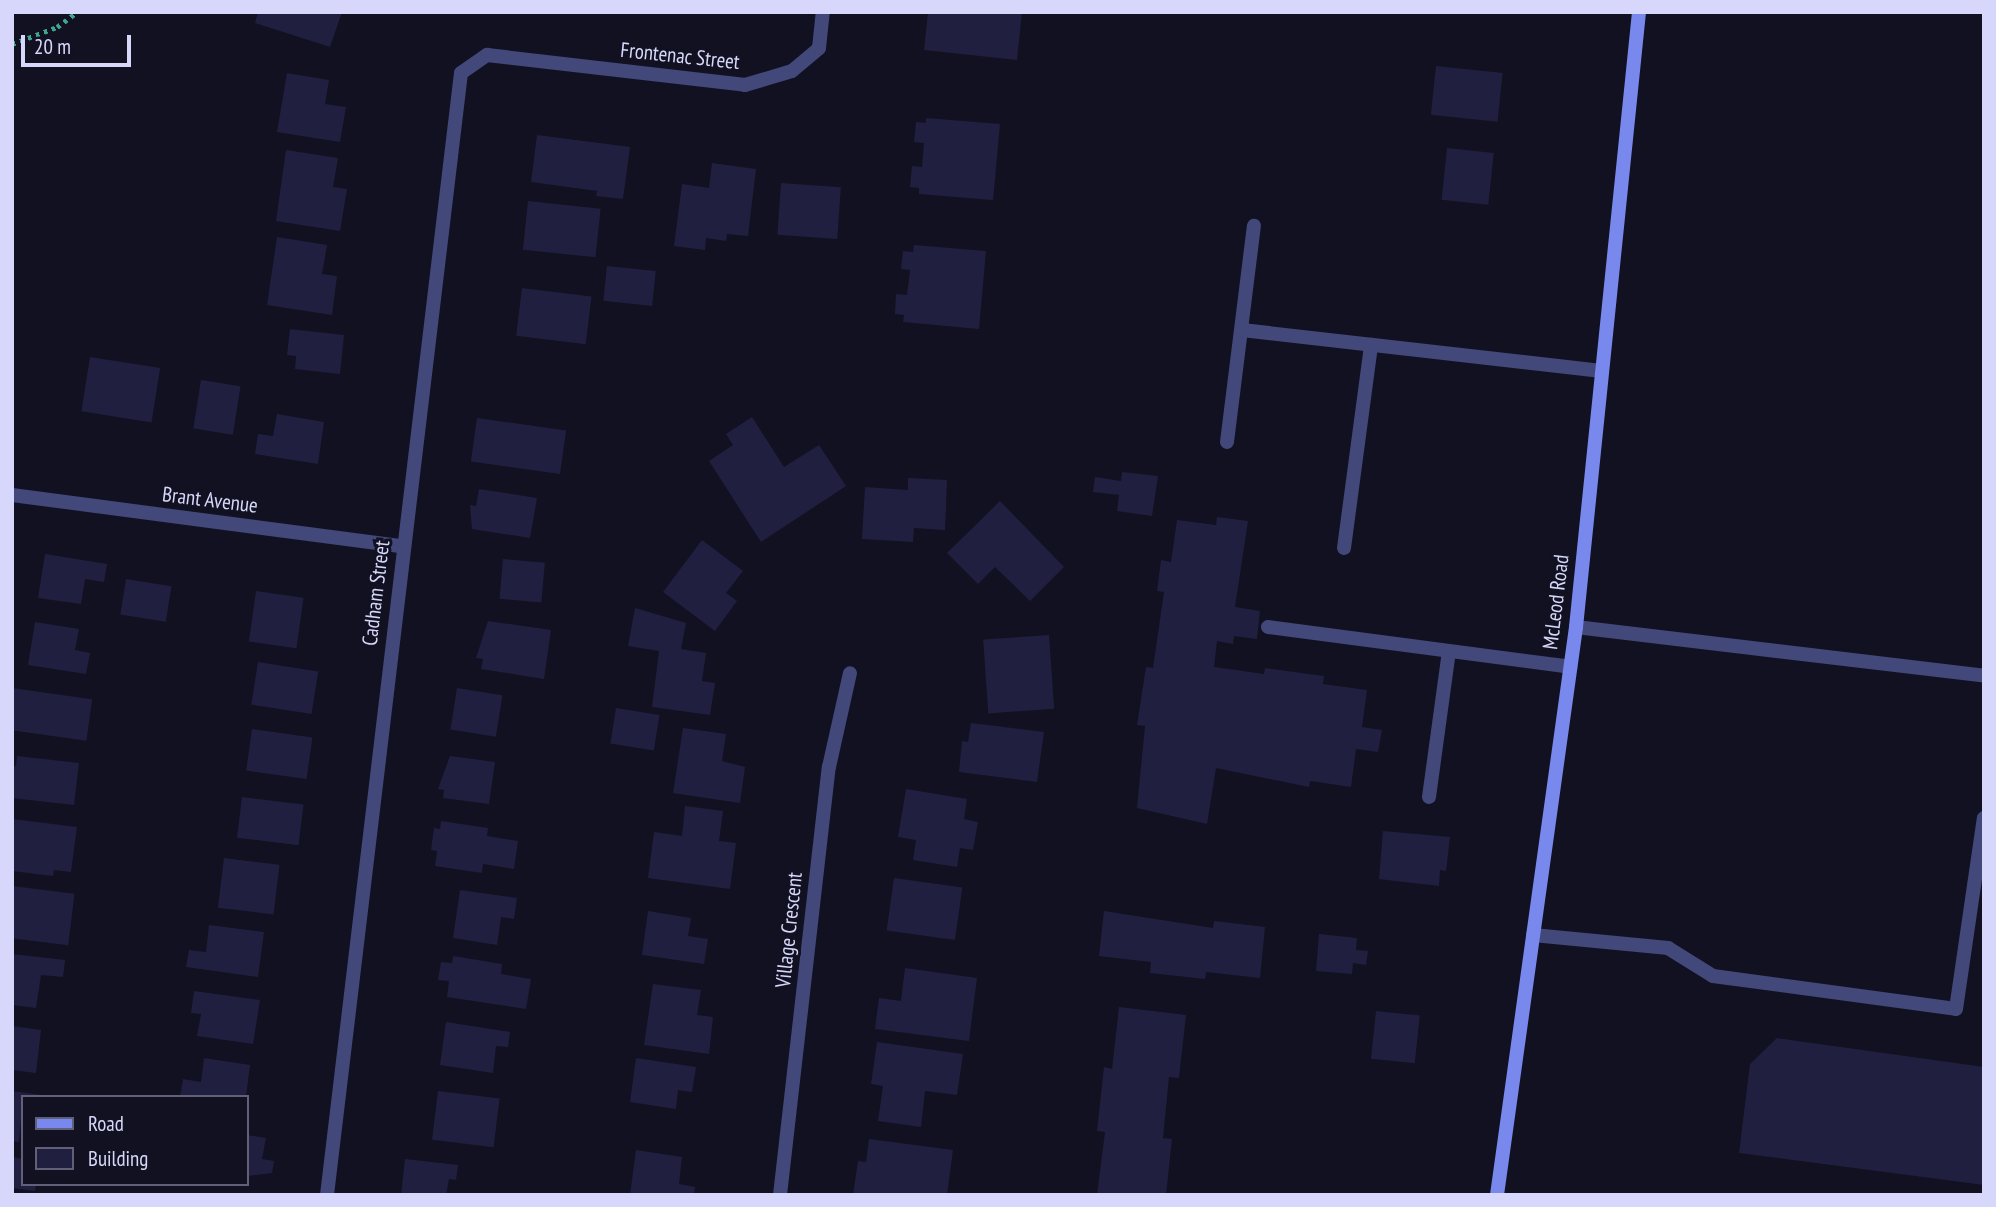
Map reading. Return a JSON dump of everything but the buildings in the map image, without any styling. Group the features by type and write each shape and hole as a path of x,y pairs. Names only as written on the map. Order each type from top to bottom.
{"main road":[{"name":"McLeod Road","path":"1497,1195 1576,627 1639,12"}],"street":[{"name":"Frontenac Street","path":"533,61 745,85 792,71 819,48 823,12"},
{"name":"Cadham Street","path":"327,1195 402,546 461,73 487,55 533,61"},
{"path":"1227,442 1254,226"},
{"path":"1241,330 1602,371"},
{"path":"1344,548 1371,345"},
{"name":"Brant Avenue","path":"12,495 402,546"},
{"path":"1268,627 1570,667"},
{"path":"1576,627 1984,676"},
{"path":"1429,797 1450,652"},
{"name":"Village Crescent","path":"780,1195 828,766 850,673"},
{"path":"1533,935 1668,948 1713,976 1956,1009 1984,818"}],"path":[{"path":"12,44 57,27 77,12"}]}
